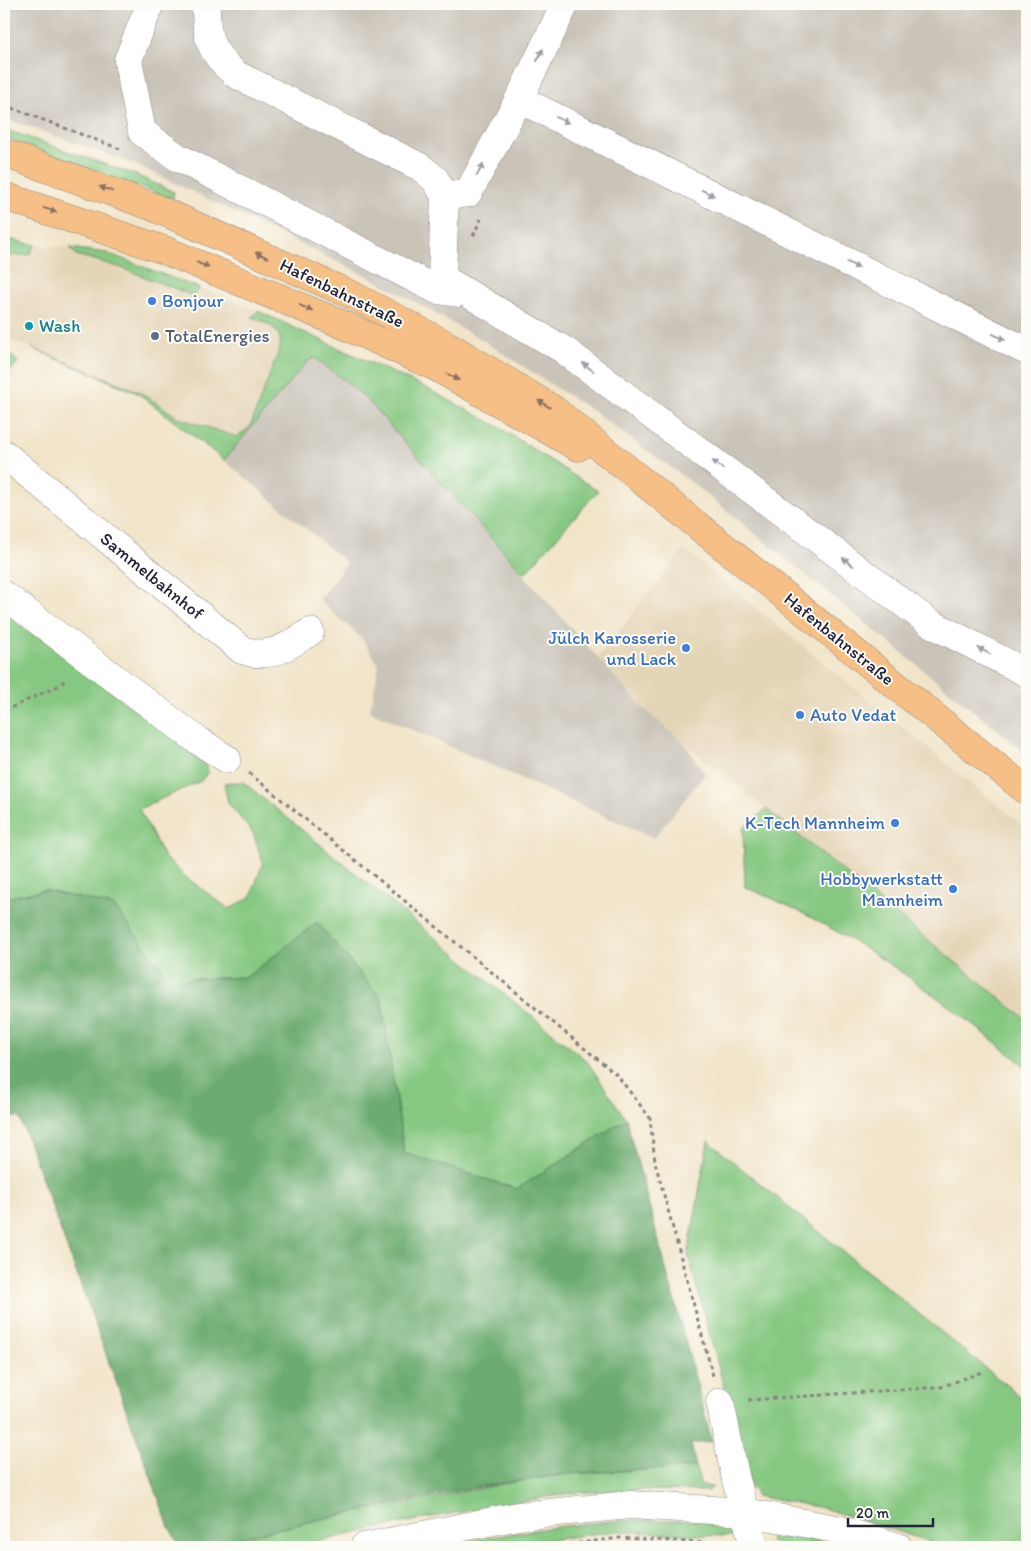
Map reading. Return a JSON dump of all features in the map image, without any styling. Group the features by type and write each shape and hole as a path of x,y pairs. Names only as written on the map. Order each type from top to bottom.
{"main road":[{"name":"Hafenbahnstraße","path":"4,153 151,206 354,296 447,345 554,410 1027,791"},
{"name":"Hafenbahnstraße","path":"4,196 164,250 337,322 436,367 651,488"}],"street":[{"path":"150,4 128,60 142,132 177,157 437,290 474,295"},
{"path":"206,4 206,31 211,47 220,61 235,74 420,167 435,179 445,196 442,278 474,295 564,350 930,623 1027,673"},
{"path":"445,196 468,193 519,98 565,4"},
{"path":"519,98 1027,351"},
{"name":"Sammelbahnhof","path":"4,454 242,650 253,654 277,652 310,632"},
{"path":"4,595 197,740 227,759"},
{"path":"720,1402 754,1546"},
{"path":"364,1547 518,1516 630,1505 745,1512 841,1530 898,1547"}],"path":[{"path":"4,711 60,685 80,666 85,657"},
{"path":"227,759 248,773 617,1075 650,1118 655,1162 720,1402 941,1388 982,1372"},
{"path":"546,1547 620,1538 754,1546"}],"shaded area":[{"path":"4,4 1027,4 1027,754 695,485 594,412 484,341 379,282 137,165 4,118"},
{"path":"35,245 70,248 76,255 119,267 193,296 199,288 258,311 252,317 274,327 281,340 249,427 237,437 179,418 140,392 33,348 4,339 4,256 29,255"},
{"path":"313,358 350,383 375,405 391,427 642,707 684,743 705,774 654,838 370,711 379,665 362,639 319,600 347,563 224,460 306,363"},
{"path":"684,549 1027,829 1027,1020 684,743 642,707 598,657"}],"green space":[{"path":"4,129 136,175 174,192 173,199 4,137"},
{"path":"4,238 35,245 29,255 4,256"},
{"path":"70,248 107,253 199,288 194,296 119,267 76,255"},
{"path":"258,311 428,389 494,424 598,491 524,574 374,407 346,381 314,358 306,363 224,460 139,394 32,348 140,392 179,418 237,437 250,427 280,347 279,335 276,331 268,324 252,317"},
{"path":"7,352 18,362 4,379 4,358"},
{"path":"4,608 206,764 208,772 201,781 139,809 164,857 187,878 229,909 251,897 263,862 253,833 228,803 224,783 243,782 587,1061 626,1119 517,1189 404,1153 381,998 317,922 247,977 169,980 114,906 44,890 4,898"},
{"path":"766,809 1027,1020 1027,1068 928,991 858,944 784,904 745,887 743,828"},
{"path":"44,890 114,906 170,980 247,977 317,922 381,998 404,1153 517,1189 626,1119 712,1441 691,1444 696,1467 567,1474 521,1480 428,1496 200,1547 180,1547 169,1527 19,1116 4,1120 4,898"},
{"path":"708,1141 1027,1402 1027,1547 947,1547 823,1508 756,1496 754,1489 751,1488 688,1254"},
{"path":"696,1467 701,1486 713,1487 709,1491 630,1490 571,1493 426,1518 292,1547 200,1547 331,1517 513,1482 569,1474"},
{"path":"640,1520 705,1521 729,1527 738,1532 739,1537 617,1531 494,1547 433,1547 562,1526"},
{"path":"771,1530 850,1547 797,1547 770,1542"}],"place":[{"name":"Bonjour","path":"152,301"},
{"name":"Wash","path":"29,326"},
{"name":"TotalEnergies","path":"155,336"},
{"name":"Jülch Karosserie und Lack","path":"686,648"},
{"name":"Auto Vedat","path":"800,715"},
{"name":"K-Tech Mannheim","path":"895,823"},
{"name":"Hobbywerkstatt Mannheim","path":"953,889"}]}
